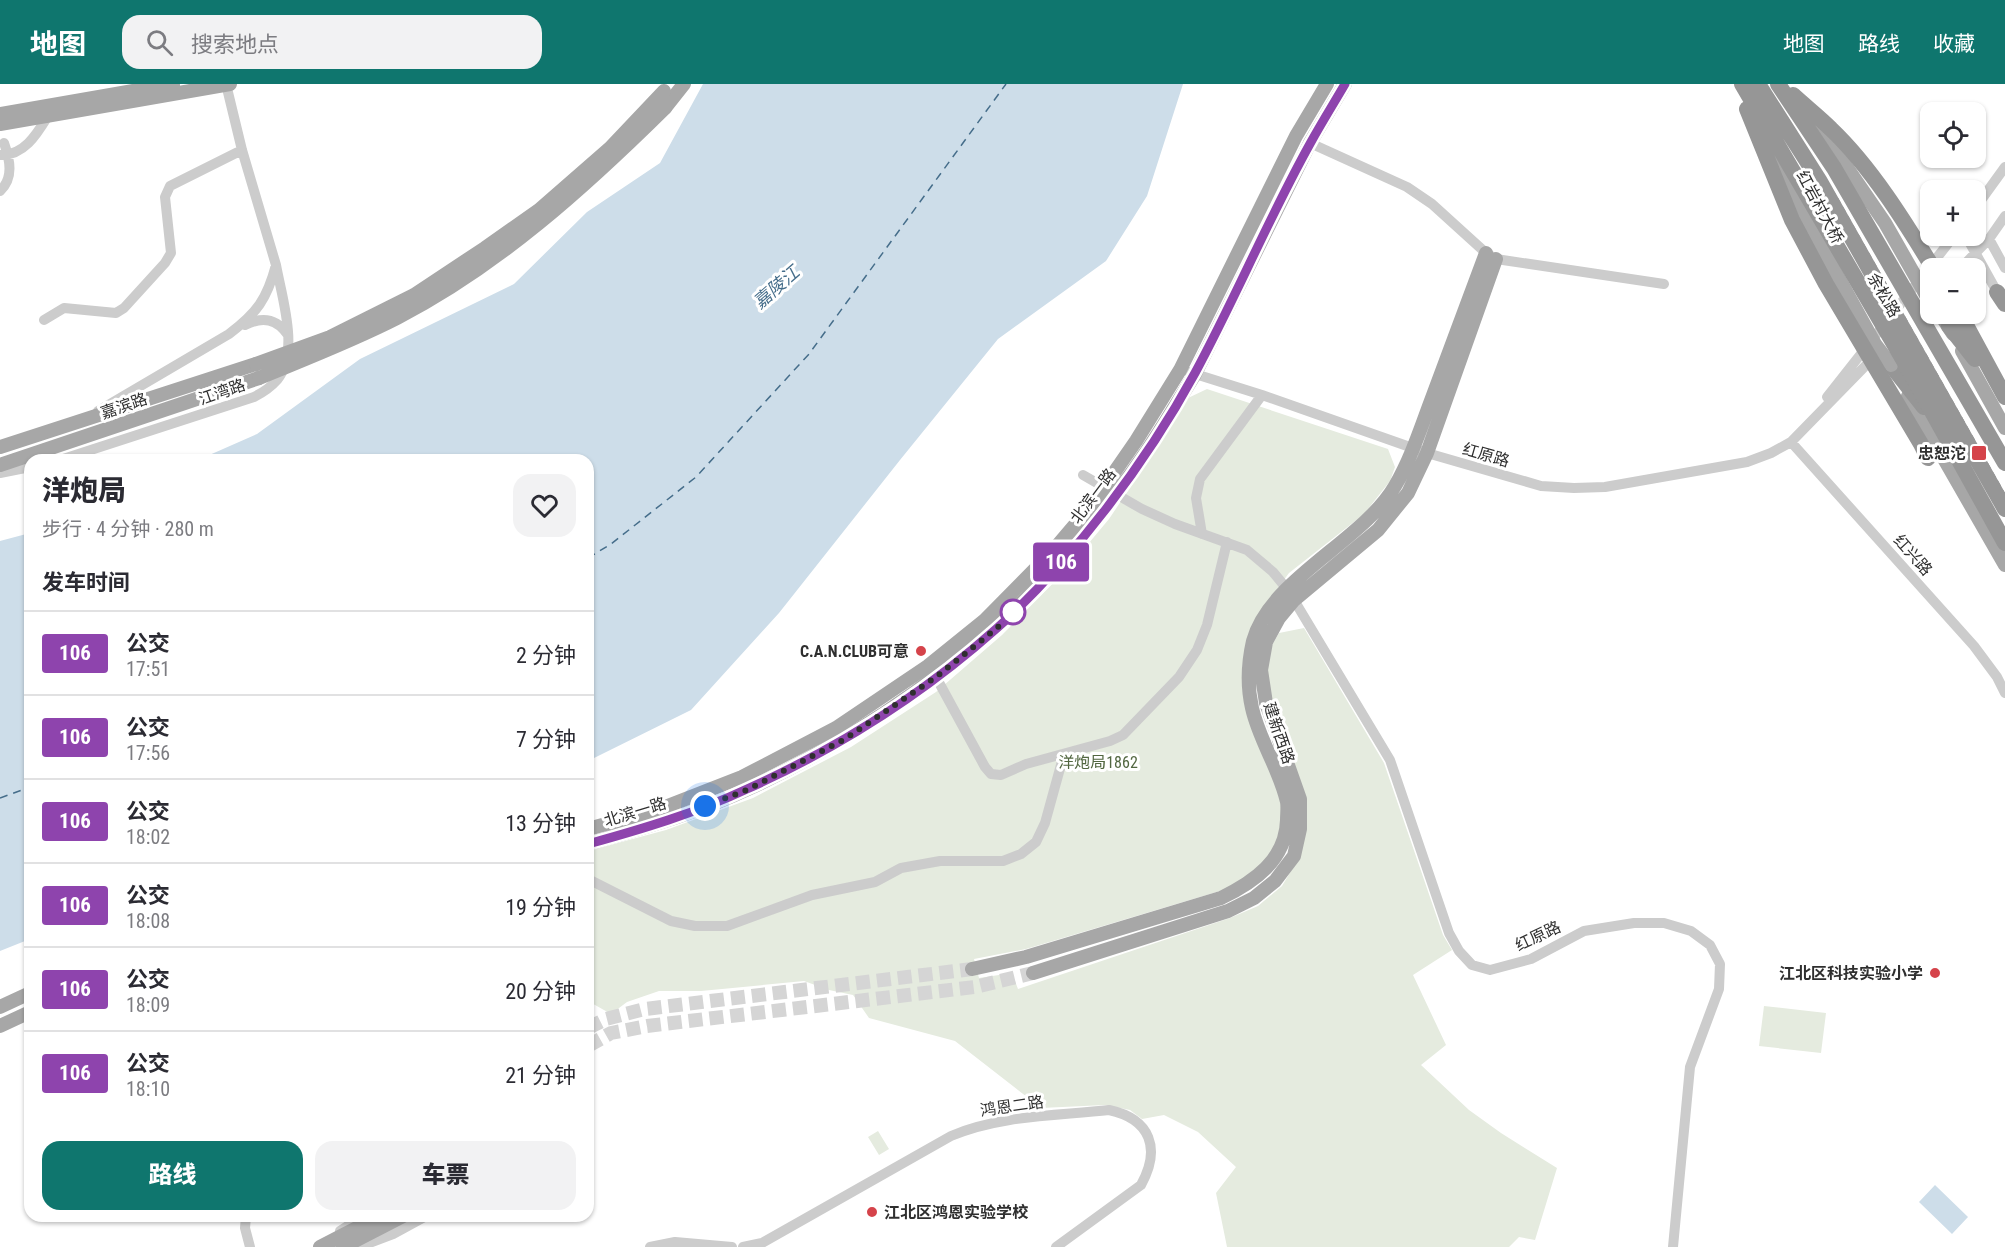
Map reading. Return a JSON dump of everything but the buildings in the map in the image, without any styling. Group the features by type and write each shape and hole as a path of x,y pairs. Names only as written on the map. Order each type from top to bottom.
{"highway":[{"path":"1739,84 1939,425 2005,543"},
{"path":"1739,84 1792,220 1826,284 1924,451"},
{"name":"余松路","path":"1758,84 1819,180 2005,509"},
{"path":"1780,84 1833,130 1904,221 1927,258"},
{"name":"余松路","path":"1780,84 1834,168 2005,463"},
{"path":"1954,324 2005,399"},
{"path":"1891,365 1939,425"}],"main road":[{"path":"0,124 48,116 174,84"},
{"path":"0,114 149,90 227,84"},
{"path":"257,371 346,342 398,317 466,276 571,197 665,108 684,84"},
{"name":"北滨一路","path":"594,827 660,809 742,777 836,728 928,666 985,620 1051,553 1091,506 1136,441 1180,370 1296,136 1327,84"},
{"name":"北滨一路","path":"594,842 664,822 747,790 845,739 936,677 997,628 1029,596 1102,513 1148,450 1195,374 1310,143 1345,84"},
{"name":"红岩村大桥","path":"1739,84 1800,208 1875,344 1891,365"},
{"path":"1780,84 1837,153 1885,223 1920,284"},
{"path":"257,371 414,295 485,248 539,210 610,148 666,88"},
{"name":"建新西路","path":"1033,973 1228,911 1254,898 1275,881 1294,856 1300,829 1300,799 1266,704 1261,670 1266,642 1290,595 1368,519 1395,486 1413,448 1491,256"},
{"name":"建新西路","path":"972,969 1026,957 1221,898 1243,887 1263,872 1278,854 1286,831 1287,803 1252,709 1248,669 1254,639 1267,613 1378,530 1408,493 1427,453 1491,256"},
{"path":"2001,298 2005,311"},
{"path":"1953,324 2005,428"},
{"path":"1891,365 1924,451"},
{"path":"1891,365 2005,565"},
{"name":"嘉滨路","path":"0,447 82,420 257,371"},
{"name":"嘉滨路","path":"30,454 257,371"},
{"name":"嘉滨路","path":"0,465 24,456"},
{"path":"0,1007 24,996"},
{"path":"0,1026 24,1015"},
{"path":"318,1247 368,1222"},
{"path":"344,1247 392,1222"}],"street":[{"name":"江湾路","path":"78,454 254,397 267,390 278,380 286,364 288,335 276,265 242,150 227,84"},
{"path":"4,156 32,142 48,116"},
{"path":"0,191 9,178 4,156 4,143"},
{"path":"1310,143 1407,187 1432,204 1491,256 1664,284"},
{"path":"44,320 64,308 116,314 124,308 165,263 171,253 165,197 170,186 242,150"},
{"path":"1986,193 2005,167"},
{"path":"1971,258 1989,239 2005,216"},
{"path":"1989,239 2005,268"},
{"path":"1791,442 1946,246"},
{"path":"1972,246 2001,298"},
{"path":"229,334 255,313 271,286 276,265"},
{"path":"1791,442 1920,311"},
{"path":"82,420 249,323 267,319 280,324 288,335"},
{"name":"红原路","path":"1180,370 1262,394 1427,453 1541,486 1574,488 1605,486 1747,462 1791,442"},
{"path":"1202,534 1196,498 1200,479 1262,394"},
{"name":"红兴路","path":"1791,442 1974,646 1997,677 2005,693"},
{"path":"0,473 24,468"},
{"name":"红原路","path":"1083,475 1175,524 1247,550 1273,572 1290,595 1390,760 1449,933 1459,951 1472,964 1490,970 1532,959 1584,931 1634,923 1664,923 1682,928 1691,931 1710,945 1720,964 1719,989 1690,1067 1673,1247"},
{"path":"936,677 991,774 1001,775 1026,764 1110,741 1123,735 1179,677 1197,651 1207,625 1227,542"},
{"path":"594,882 671,921 695,926 727,926 812,895 875,882 901,868 940,861 1003,861 1021,854 1036,842 1046,823 1064,754"},
{"name":"鸿恩二路","path":"743,1247 762,1243 951,1136 973,1127 996,1121 1109,1110 1125,1114 1139,1125 1150,1140 1152,1156 1149,1170 1141,1185 1056,1247"},
{"path":"246,1222 250,1247"},
{"path":"318,1247 354,1222"},
{"path":"359,1247 393,1234 415,1222"},
{"path":"650,1247 675,1242 732,1247"}],"green space":[{"name":"洋炮局1862","path":"1207,389 1388,449 1395,467 1390,481 1364,514 1289,573 1261,611 1247,639 1242,669 1249,710 1284,803 1283,831 1274,853 1240,885 1026,949 974,959 979,978 1012,973 1018,989 1230,918 1258,906 1282,886 1300,856 1270,700 1267,672 1270,649 1279,633 1304,628 1384,763 1443,935 1452,950 1413,975 1446,1045 1421,1065 1469,1110 1557,1168 1535,1240 1519,1237 1509,1247 1227,1247 1216,1193 1236,1167 1198,1132 1164,1115 1142,1119 1130,1110 1105,1105 1041,1108 955,1041 869,1018 853,995 804,981 701,991 659,991 627,1002 611,1014 594,1004 594,849 666,830 753,798 851,747 936,692 1002,635 1068,568 1109,519 1188,398"},
{"path":"1764,1006 1826,1013 1821,1053 1759,1046"},
{"path":"878,1131 889,1149 879,1155 868,1137"}],"water":[{"name":"嘉陵江","path":"703,84 1183,84 1147,196 1106,261 998,339 779,613 691,710 594,758 594,454 212,454 257,434 360,359 514,284 587,212 660,163"},
{"path":"24,535 24,941 0,951 0,541"},
{"path":"1935,1185 1968,1217 1952,1234 1919,1202"}],"ferry route":[{"path":"594,554 611,544 696,477 809,354 1006,84"},
{"path":"0,798 24,789"}],"tunnel":[{"path":"594,1025 606,1019 645,1009 972,969"},
{"path":"594,1043 611,1033 647,1026 975,987 1033,973"}],"railway":[{"path":"1762,84 1786,117 1837,199 2005,496"}],"bus line":[{"name":"106","path":"594,842 664,822 747,790 845,739 936,677 997,628 1060,563 1102,513 1148,450 1195,374 1310,143 1345,84"}],"place":[{"name":"忠恕沱","path":"1979,453"},
{"name":"C.A.N.CLUB可意","path":"921,651"},
{"name":"江北区科技实验小学","path":"1935,973"},
{"name":"江北区鸿恩实验学校","path":"872,1212"}],"route":[{"path":"705,806 747,790 845,739 936,677 997,628 1013,612"}]}
